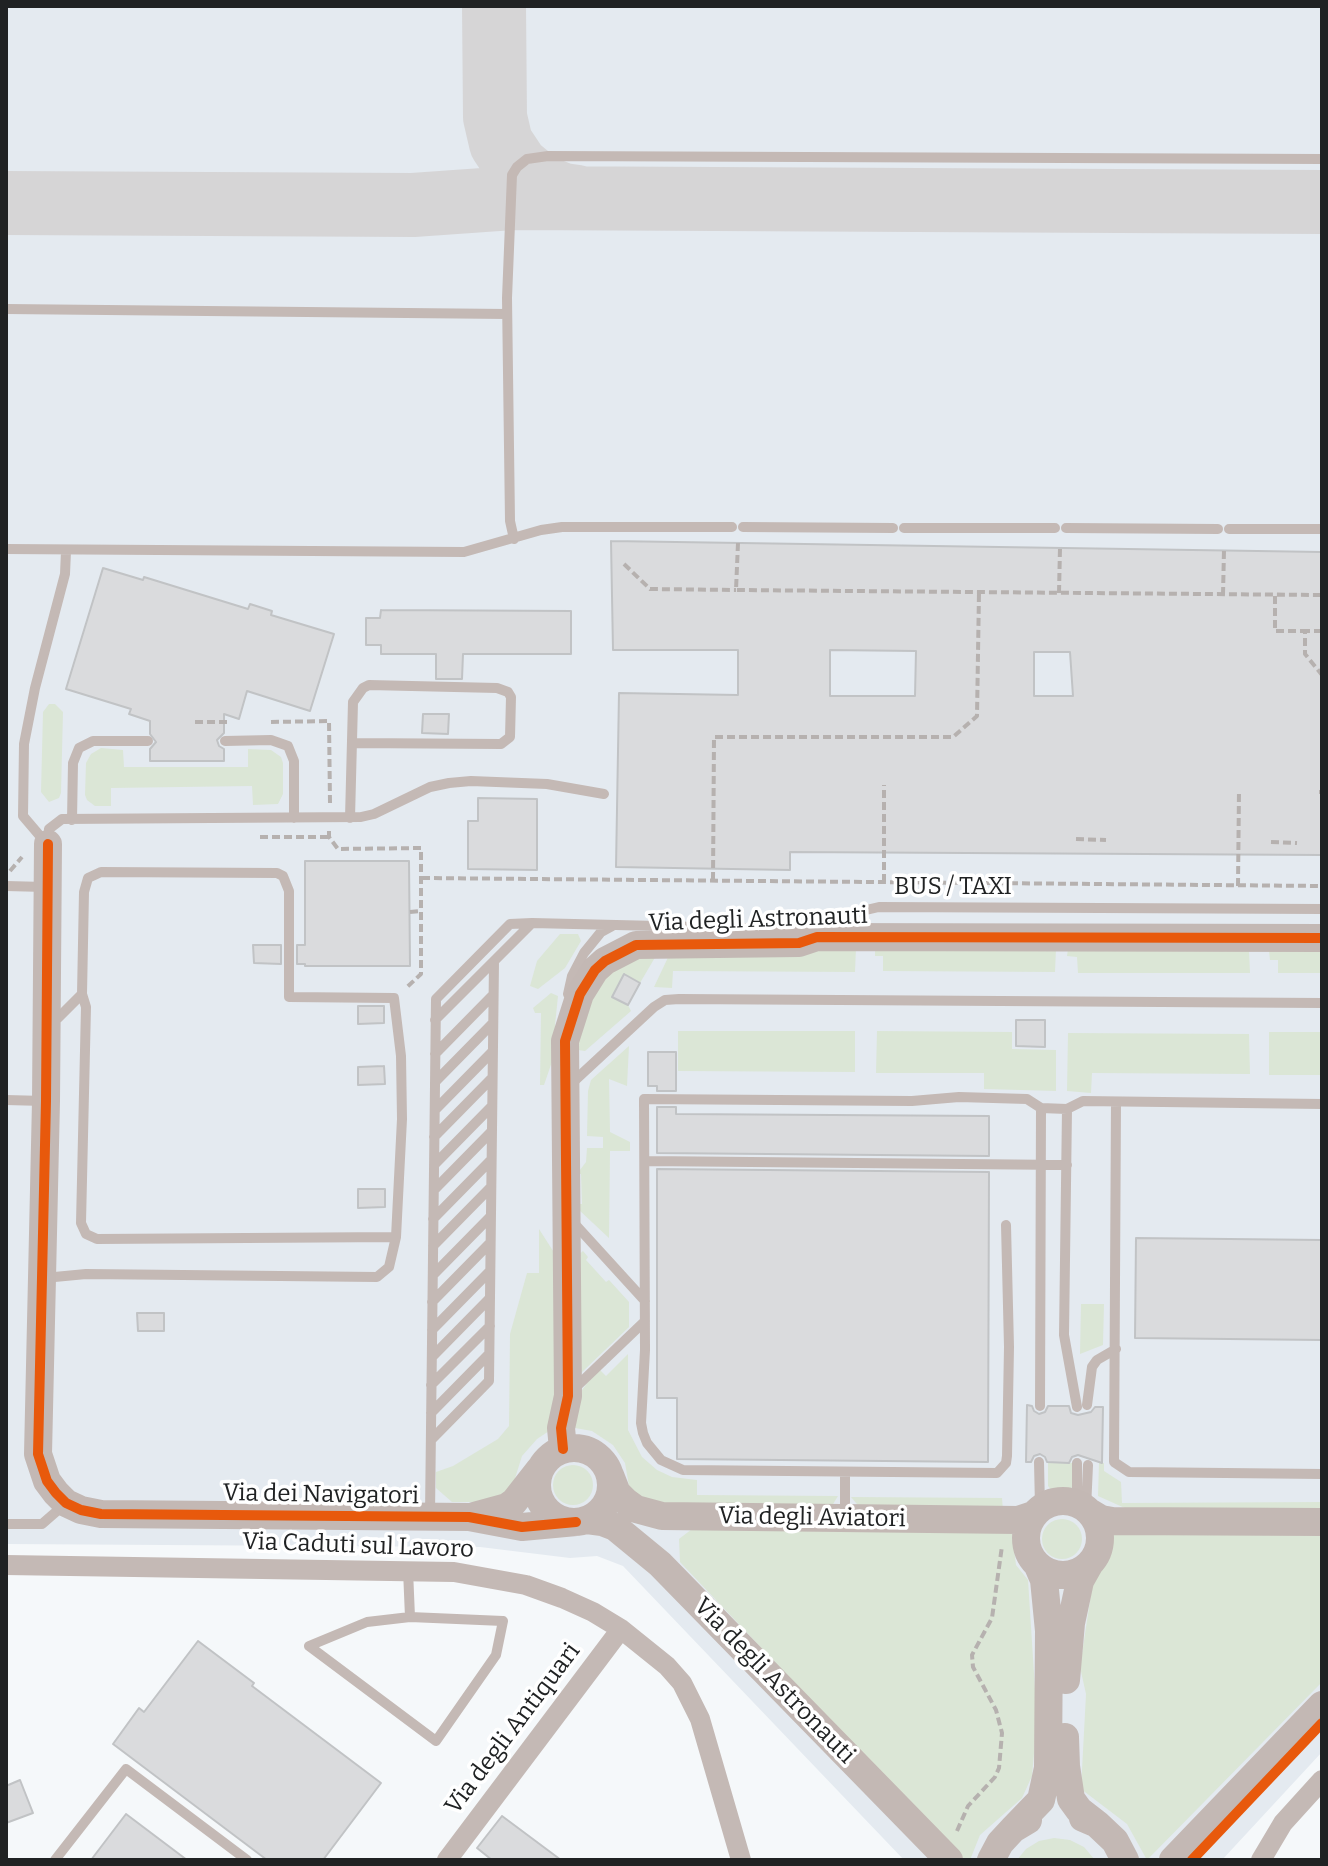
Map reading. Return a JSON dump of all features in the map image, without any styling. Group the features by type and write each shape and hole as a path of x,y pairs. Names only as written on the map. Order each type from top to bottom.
{"main road":[{"path":"37,848 47,887 38,1454 47,1481 66,1503"},
{"name":"Via degli Astronauti","path":"563,1449 561,1428 568,1396 565,1041 580,994 595,970 615,954 636,945 799,943 817,937 849,936 1322,938"},
{"path":"563,1449 586,1450 605,1464 610,1475 611,1486 604,1506 582,1521 564,1521 545,1509 537,1489 539,1470 552,1455 563,1449"},
{"name":"Via dei Navigatori","path":"469,1517 507,1507 539,1470"},
{"name":"Via degli Aviatori","path":"610,1475 617,1493 650,1515 845,1518 1026,1514"},
{"path":"991,1860 1000,1843 1041,1800 1048,1768 1049,1631 1044,1580 1031,1557 1025,1536 1026,1514 1060,1500 1112,1521 1322,1522"},
{"name":"Via dei Navigatori","path":"66,1503 101,1514 469,1517 522,1527 582,1521"},
{"path":"1086,1509 1100,1533 1100,1545 1080,1581 1070,1635 1065,1749 1071,1799 1079,1810 1115,1841 1125,1860"},
{"name":"Via degli Astronauti","path":"582,1521 602,1522 615,1527 660,1564 945,1856"},
{"path":"1038,1566 1058,1575 1080,1571 1089,1565"},
{"path":"1173,1860 1322,1705"},
{"path":"1013,1829 1032,1817 1054,1813 1077,1815 1097,1824"}],"street":[{"name":"Via Caduti sul Lavoro","path":"6,1565 408,1570 454,1572 526,1585 593,1612 621,1629 667,1666 682,1683 693,1701 741,1860"},
{"name":"Via degli Antiquari","path":"447,1860 621,1629"},
{"path":"1261,1860 1283,1823 1322,1780"}],"lane":[{"path":"514,539 510,521 507,314 512,175 521,163 537,157 1322,159"},
{"path":"6,309 507,314"},
{"path":"6,549 464,552 562,527 1322,529"},
{"path":"37,848 23,816 24,744 35,688 65,574 66,551"},
{"path":"350,818 353,702 358,691 369,685 497,688 508,692 511,697 510,737 501,744 352,743"},
{"path":"225,741 271,740 288,746 294,761 294,818"},
{"path":"72,820 73,763 79,748 93,741 148,741"},
{"path":"37,848 49,829 62,819 350,818 374,814 430,787 471,781 547,784 604,794"},
{"path":"42,1278 86,1274 377,1277 389,1267 396,1237 402,1119 401,1056 394,998 289,997 289,891 283,876 267,872 93,874 88,878 84,892 82,994 86,1007 82,1229 86,1234 97,1239 396,1237"},
{"path":"6,886 47,887"},
{"name":"BUS / TAXI","path":"532,923 784,929 879,907 1322,909"},
{"path":"435,1020 532,923"},
{"path":"430,1516 436,999 510,924 532,923"},
{"path":"565,1041 565,1007 577,965 596,937 614,925"},
{"path":"431,1440 489,1381 494,962"},
{"path":"45,1021 58,1018 82,994"},
{"path":"435,1054 493,995"},
{"path":"565,1090 665,1000 1322,1003"},
{"path":"435,1082 493,1023"},
{"path":"435,1110 493,1051"},
{"path":"434,1137 492,1078"},
{"path":"1006,1225 1009,1347 1007,1456 1003,1469 991,1474 696,1471 683,1470 661,1460 647,1443 641,1423 645,1321 644,1099 912,1101 973,1097 1027,1099 1041,1108 1067,1109 1083,1101 1322,1104"},
{"path":"6,1100 46,1101"},
{"path":"1116,1102 1114,1462 1124,1471 1322,1474"},
{"path":"434,1165 492,1106"},
{"path":"1040,1406 1041,1108"},
{"path":"1067,1109 1064,1335 1082,1406 1094,1363 1116,1349"},
{"path":"434,1190 492,1131"},
{"path":"433,1219 491,1160"},
{"path":"645,1161 1067,1165"},
{"path":"433,1246 491,1187"},
{"path":"566,1215 645,1301"},
{"path":"433,1275 491,1216"},
{"path":"432,1302 490,1243"},
{"path":"432,1330 490,1271"},
{"path":"432,1357 490,1298"},
{"path":"568,1396 645,1321"},
{"path":"431,1385 490,1326"},
{"path":"431,1413 489,1354"},
{"path":"1026,1514 1039,1462"},
{"path":"1082,1464 1086,1509"},
{"path":"845,1473 845,1518"},
{"path":"6,1524 42,1524 66,1503"},
{"path":"408,1570 410,1617"},
{"path":"410,1617 503,1621 496,1655 436,1741 309,1646 367,1622 410,1617"},
{"path":"55,1860 126,1769 247,1860"}],"path":[{"path":"736,590 738,543"},
{"path":"1059,593 1060,548"},
{"path":"1223,595 1224,550"},
{"path":"624,564 650,589 1322,595"},
{"path":"713,881 714,737 953,737 977,716 979,592"},
{"path":"1275,595 1275,631 1322,631"},
{"path":"1305,631 1305,654 1322,675"},
{"path":"884,785 884,882"},
{"path":"1238,886 1239,791"},
{"path":"1076,839 1106,840"},
{"path":"1271,842 1297,843"},
{"path":"9,874 12,866 37,848"},
{"path":"422,878 1322,886"},
{"path":"410,912 421,911"},
{"path":"945,1856 968,1806 995,1777 999,1768 1002,1733 996,1710 973,1667 972,1655 992,1618 1026,1514"}],"shaded area":[{"path":"6,6 1322,6 1322,1752 1222,1860 904,1860 623,1566 597,1556 570,1558 480,1547 6,1544"}],"green space":[{"path":"49,704 55,704 63,712 61,793 59,798 49,802 41,792 43,712"},
{"path":"101,748 123,750 124,767 248,767 248,749 271,750 281,757 283,763 283,794 278,804 253,805 252,786 111,788 111,806 95,806 85,795 86,763 91,754"},
{"path":"560,934 578,934 581,941 565,968 538,989 530,986 537,961"},
{"path":"856,948 855,972 673,971 672,988 654,987 672,949"},
{"path":"875,948 1056,949 1055,972 883,971 883,956 875,956"},
{"path":"1068,949 1249,950 1250,973 1078,973 1077,957 1067,956"},
{"path":"1269,951 1322,951 1322,973 1278,973 1278,960 1270,960"},
{"path":"657,954 640,983 624,974 612,996 628,1005 631,1011 585,1051 578,1050 579,1031 587,1002 617,965"},
{"path":"551,993 558,996 556,1050 544,1085 540,1085 541,1013 535,1013 533,1008"},
{"path":"678,1031 855,1031 855,1072 678,1071"},
{"path":"877,1031 1012,1032 1012,1049 1056,1050 1056,1091 984,1089 984,1073 876,1073"},
{"path":"1269,1032 1322,1032 1322,1075 1269,1075"},
{"path":"1068,1033 1249,1034 1250,1074 1092,1073 1091,1093 1067,1091"},
{"path":"629,1046 627,1086 609,1079 610,1132 630,1142 630,1151 610,1151 609,1238 578,1209 578,1204 582,1204 581,1174 577,1174 586,1162 587,1148 603,1148 603,1137 587,1136 591,1080"},
{"path":"539,1229 555,1254 555,1415 552,1429 537,1439 522,1456 512,1488 492,1502 452,1502 436,1488 436,1472 453,1466 498,1439 509,1426 510,1334 527,1273 539,1273"},
{"path":"583,1251 588,1257 586,1260 629,1302 629,1327 581,1373 576,1257"},
{"path":"1081,1304 1104,1304 1103,1345 1080,1354"},
{"path":"628,1354 628,1430 642,1457 657,1470 672,1477 697,1480 697,1495 838,1496 830,1509 665,1508 630,1492 625,1463 613,1445 592,1431 575,1428 582,1390 600,1370 606,1376"},
{"path":"1048,1462 1072,1463 1072,1487 1067,1493 1053,1492 1048,1486"},
{"path":"1099,1463 1104,1463 1104,1471 1121,1482 1122,1503 1322,1502 1322,1511 1127,1509 1098,1496"},
{"path":"573,1465 587,1471 593,1485 587,1499 573,1505 559,1499 553,1485 559,1471"},
{"path":"851,1497 1002,1498 1003,1511 862,1510"},
{"path":"1062,1519 1076,1525 1082,1539 1076,1553 1062,1559 1048,1553 1042,1539 1048,1525"},
{"path":"696,1526 1012,1532 1016,1565 1028,1580 1037,1720 1032,1776 1022,1798 980,1835 970,1860 962,1860 680,1562 679,1539"},
{"path":"1108,1530 1322,1531 1322,1682 1147,1860 1127,1824 1081,1789 1086,1694 1080,1667 1094,1574 1105,1551"},
{"path":"1054,1838 1070,1840 1084,1847 1095,1860 1017,1860 1026,1849 1039,1841"}],"building":[{"path":"611,541 1322,552 1322,855 790,852 790,870 616,867 619,693 738,695 738,650 613,650","holes":["830,650 916,651 915,696 830,696","1034,652 1070,652 1073,696 1034,696"]},
{"path":"103,568 143,580 144,577 248,609 250,604 272,611 271,615 334,634 310,711 247,691 239,719 224,714 224,733 217,740 224,749 224,761 150,761 150,749 156,742 150,734 150,721 129,714 131,709 66,689"},
{"path":"381,610 571,611 571,654 463,654 462,679 436,679 436,654 381,654 381,645 366,645 366,618 380,618"},
{"path":"423,714 449,714 448,734 422,733"},
{"path":"478,798 537,799 537,870 468,869 468,821 478,821"},
{"path":"305,861 409,861 410,966 297,964 297,945 305,945"},
{"path":"253,945 281,945 281,964 254,963"},
{"path":"624,974 640,983 628,1005 612,997"},
{"path":"358,1006 384,1006 384,1023 358,1024"},
{"path":"1016,1020 1045,1020 1045,1047 1016,1046"},
{"path":"648,1052 676,1052 676,1091 657,1091 657,1086 648,1086"},
{"path":"384,1066 385,1084 358,1085 358,1067"},
{"path":"657,1107 676,1107 676,1114 989,1116 989,1156 657,1153"},
{"path":"657,1169 989,1172 988,1462 677,1459 677,1398 657,1398"},
{"path":"358,1189 385,1189 385,1207 358,1208"},
{"path":"1136,1238 1322,1240 1322,1340 1135,1338"},
{"path":"137,1313 164,1313 164,1331 138,1331"},
{"path":"1027,1405 1039,1414 1045,1412 1048,1406 1069,1406 1071,1413 1078,1415 1091,1412 1095,1407 1103,1407 1102,1463 1078,1455 1072,1457 1069,1463 1047,1462 1040,1454 1034,1456 1031,1462 1026,1462"},
{"path":"198,1641 254,1683 252,1686 381,1783 323,1860 267,1860 113,1744 139,1708 144,1712"},
{"path":"20,1780 33,1813 6,1823 6,1786"},
{"path":"126,1814 187,1860 91,1860"},
{"path":"502,1816 561,1860 492,1860 477,1848"}],"taxiway":[{"path":"494,6 495,117 501,143 517,167 540,186 577,197"},
{"path":"6,203 413,205 512,198 1322,202"}],"cycle path":[{"path":"48,844 38,1454 47,1481 56,1493 66,1503 101,1514 469,1517 522,1527 576,1522"},
{"path":"563,1449 561,1428 568,1396 565,1041 580,994 595,970 605,961 636,945 799,943 817,937 1322,938"},
{"path":"1192,1860 1322,1723"}]}
